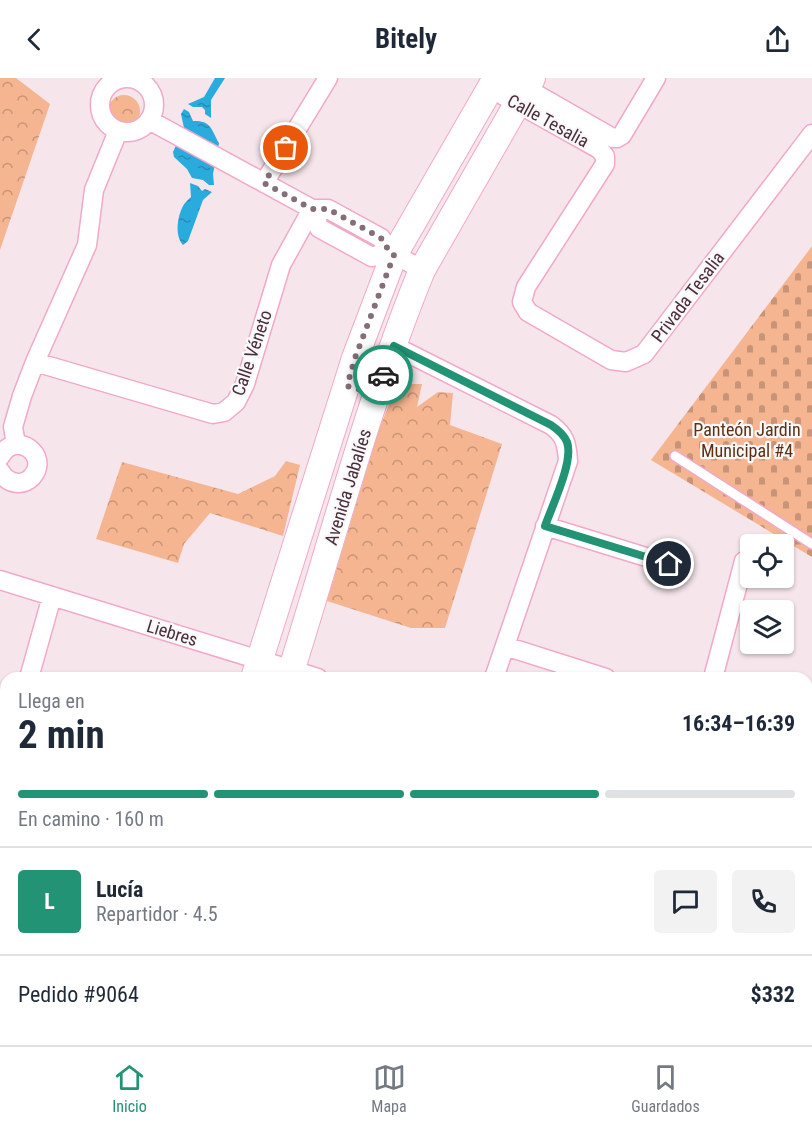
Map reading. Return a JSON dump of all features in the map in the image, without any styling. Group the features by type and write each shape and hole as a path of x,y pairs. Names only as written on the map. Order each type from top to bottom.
{"street":[{"path":"129,78 138,81 146,86 151,94 153,112 149,120 139,130 125,132 117,130 110,126 100,112 101,95 112,82 129,78"},
{"path":"264,183 328,78"},
{"name":"Calle Tesalia","path":"512,86 617,138 622,135 656,78"},
{"name":"Calle Tesalia","path":"512,86 599,149 605,156"},
{"name":"Avenida Jabalíes","path":"257,669 355,358 392,253 512,86"},
{"name":"Avenida Jabalíes","path":"292,672 376,394 422,270 512,86"},
{"path":"149,120 313,210 328,209 381,238 392,253 422,270"},
{"path":"16,444 13,427 35,362 87,245 94,190 117,130"},
{"name":"Privada Tesalia","path":"605,156 604,164 526,287 522,302 528,312 611,360 626,362 644,354 812,134"},
{"name":"Calle Véneto","path":"35,362 213,414 224,412 236,402 245,384 282,265 313,210"},
{"path":"394,346 551,425 560,431 567,443 568,460 496,672"},
{"path":"347,386 376,394"},
{"path":"0,457 6,448 16,444 25,446 34,453 37,465 33,476 23,483 4,478 0,471"},
{"path":"545,526 669,564"},
{"path":"715,672 740,576"},
{"name":"Liebres","path":"0,580 52,596 257,669 277,672"},
{"path":"31,672 52,596"},
{"path":"505,646 587,672"}],"lane":[{"path":"675,456 812,544"}],"green space":[{"path":"0,78 16,78 50,104 0,250"},
{"path":"124,95 136,99 140,111 136,123 124,127 112,123 108,111 112,99"},
{"name":"Panteón Jardin Municipal #4","path":"812,246 812,557 794,546 794,534 774,534 651,460"},
{"path":"397,384 422,384 417,407 438,392 453,393 450,425 502,444 445,628 411,628 327,601 378,432"},
{"path":"286,461 300,465 283,536 210,513 184,544 178,563 96,539 122,462 238,494 275,476"}],"water":[{"path":"215,78 225,78 211,100 211,118 205,114 202,107 193,107 188,104 204,97"},
{"path":"184,109 189,112 193,121 204,122 210,126 219,143 213,174 214,185 192,178 187,169 174,157 173,152 184,128 181,114"},
{"path":"190,183 198,186 202,191 205,189 212,192 203,200 188,241 183,245 179,237 178,222 183,206 191,197"}],"way so far":[{"path":"286,148 264,183 314,210 328,209 381,238 394,255 355,358 347,386 376,394 383,375"}],"route":[{"path":"383,375 394,346 551,425 560,431 567,443 568,460 545,526 669,564"}]}
